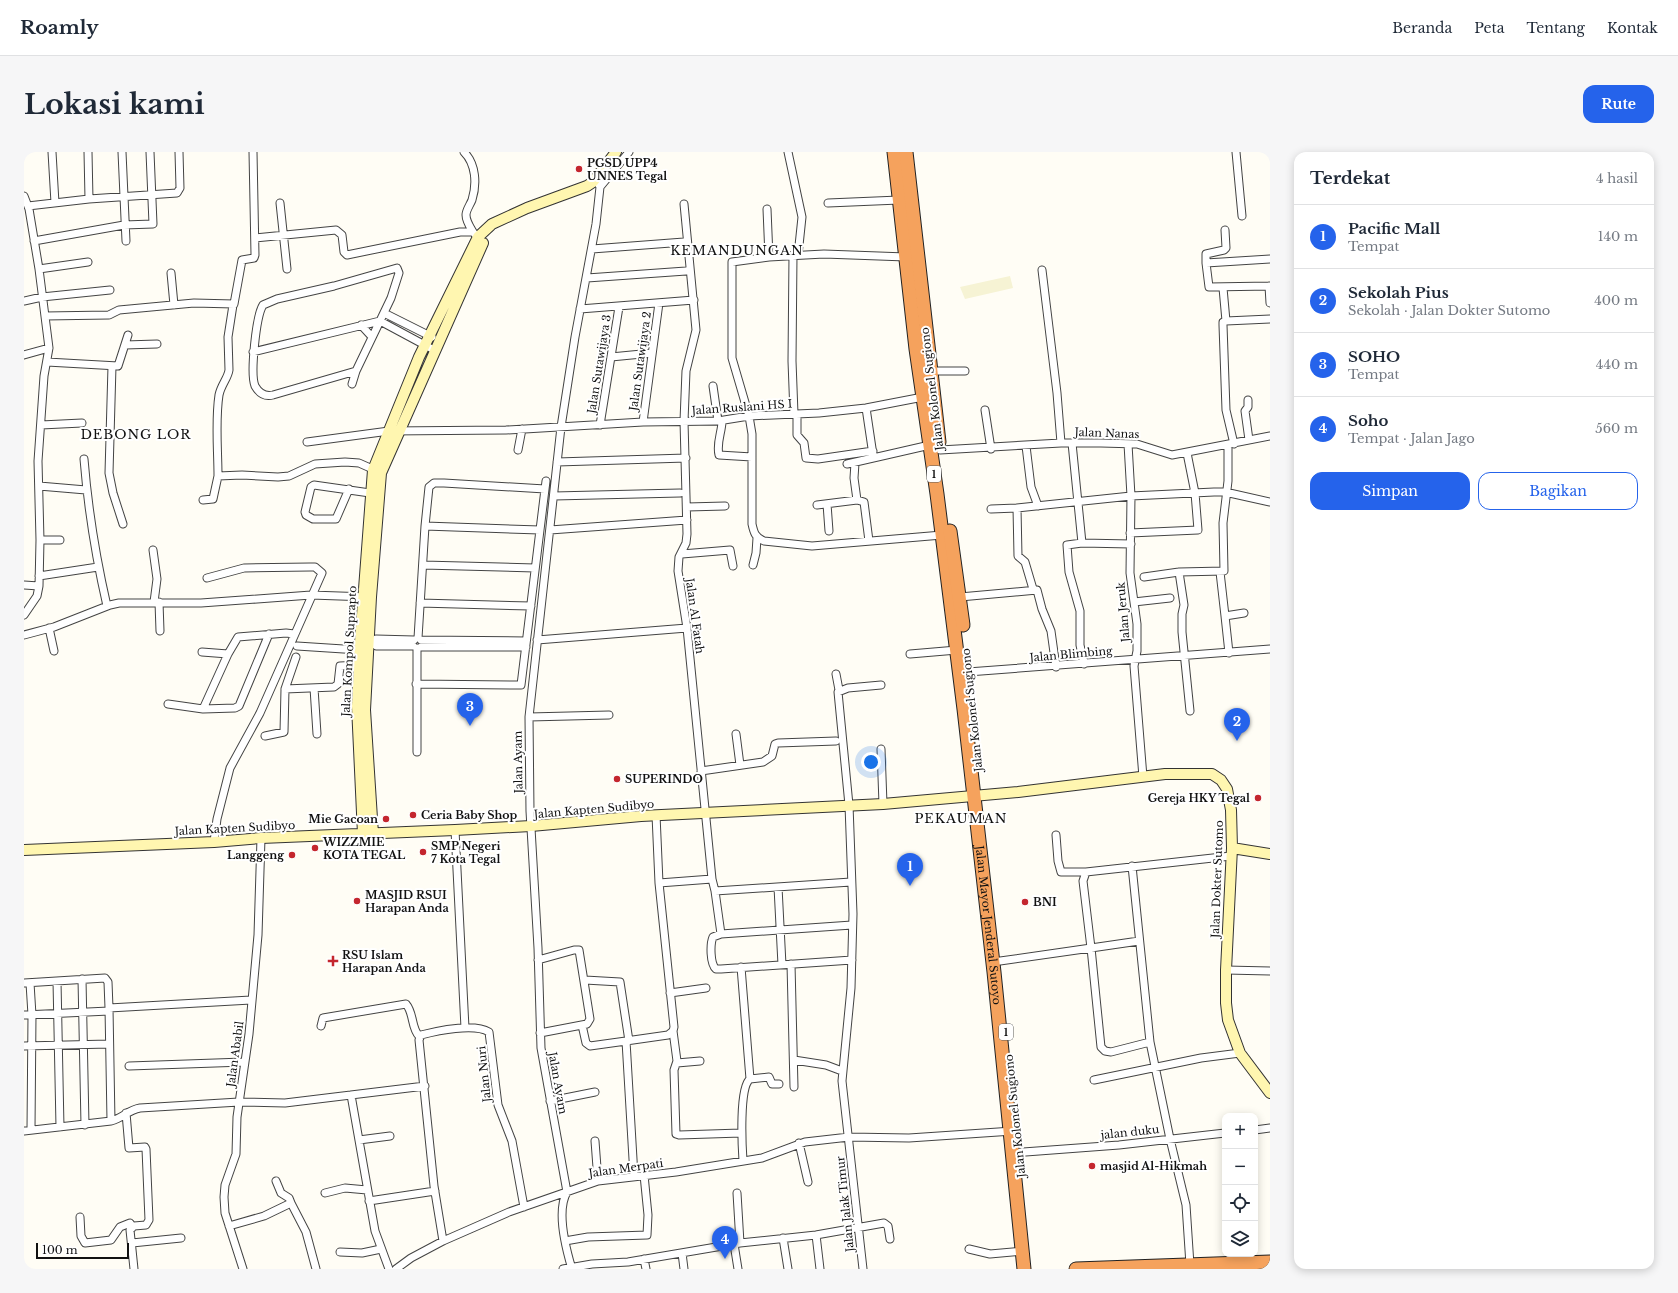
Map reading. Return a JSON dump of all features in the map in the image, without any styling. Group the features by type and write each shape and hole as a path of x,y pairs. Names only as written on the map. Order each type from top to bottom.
{"highway":[{"name":"Jalan Kolonel Sugiono","path":"894,152 899,200 908,228 931,371 942,535 978,796"},
{"name":"Jalan Kolonel Sugiono","path":"906,152 908,228 906,257 923,397 935,448 960,597 968,672 978,796"},
{"name":"Jalan Mayor Jenderal Sutoyo","path":"978,796 1025,1251 1024,1269"},
{"name":"1","path":"1025,1251 1030,1269"},
{"path":"1076,1269 1175,1268 1190,1265 1269,1265"}],"main road":[{"path":"377,472 389,431 478,238 492,224 527,208 598,183 616,152"},
{"path":"377,472 400,431 434,350 431,340"},
{"name":"Jalan Kompol Suprapto","path":"364,758 366,710 365,644 370,493 377,472"},
{"name":"Jalan Kompol Suprapto","path":"367,597 377,472"},
{"name":"Jalan Kompol Suprapto","path":"365,644 359,665 357,706 364,758 368,834"},
{"name":"Jalan Dokter Sutomo","path":"978,796 1143,777 1207,773 1219,778 1224,784 1229,796 1231,852 1226,970 1226,1003 1228,1020 1240,1053 1270,1093"},
{"name":"Jalan Kapten Sudibyo","path":"24,850 531,826 656,815 706,814 883,804 978,796"},
{"path":"1231,852 1270,854"}],"street":[{"path":"52,152 55,203"},
{"path":"88,152 89,200"},
{"path":"122,152 124,225 126,241"},
{"path":"34,241 124,225 153,224 150,152"},
{"path":"28,206 179,192 178,152"},
{"path":"202,500 213,499 218,476 219,400 224,379 228,375 229,370 228,337 241,262 244,259 255,256 252,152"},
{"path":"464,152 473,155 475,184 466,217 478,238"},
{"path":"598,183 629,152"},
{"path":"788,152 802,217 795,255 792,361 797,434 804,443 806,458 873,454"},
{"path":"1236,152 1242,216"},
{"name":"Jalan Ayam","path":"567,1192 550,1101 540,1033 531,826 529,717 537,640 553,530 554,496 561,427 580,309 592,250 598,183"},
{"path":"24,196 28,206 39,269 49,348 41,426 39,486 39,586 37,596 24,615"},
{"path":"828,203 899,200"},
{"path":"280,203 287,269"},
{"name":"Jalan Al Fatah","path":"684,204 696,330 686,371 684,421 687,507 685,520 686,543 682,554 679,557 678,571 687,628 712,879 721,934"},
{"path":"767,209 769,257"},
{"path":"255,238 336,230 342,235 344,252 348,255 455,232 478,238"},
{"path":"1225,230 1227,242 1225,249 1206,254 1209,288 1269,286 1270,303"},
{"path":"592,250 684,242"},
{"path":"906,257 824,254 769,257 732,262 732,358 749,416 752,434 752,524 754,534 757,538 764,541 812,546 942,535"},
{"path":"1206,263 1270,258"},
{"path":"39,269 88,262"},
{"path":"352,384 356,371 384,313 399,273 397,268 267,303 260,308 253,352 254,384 259,392 269,396 356,371"},
{"path":"1042,270 1057,393 1060,443"},
{"path":"587,278 686,271"},
{"path":"171,273 174,305"},
{"path":"1144,577 1179,572 1220,572 1224,570 1223,523 1231,444 1226,410 1223,322 1226,321 1223,288"},
{"path":"24,301 42,297 110,290"},
{"path":"580,309 694,300"},
{"path":"45,316 109,315 119,310 200,303 233,305"},
{"name":"Jalan Sutawijaya 2","path":"643,422 659,303"},
{"name":"Jalan Sutawijaya 3","path":"600,425 620,307"},
{"path":"384,313 431,340"},
{"path":"1226,321 1270,319"},
{"path":"253,352 380,320 431,340"},
{"path":"361,325 372,337"},
{"path":"47,362 112,366 120,364 128,335"},
{"path":"125,345 157,344"},
{"path":"24,355 49,348"},
{"path":"611,357 652,353"},
{"path":"112,366 109,473 113,493 123,524"},
{"path":"931,371 965,371"},
{"path":"713,386 722,429 718,448 719,455 752,457"},
{"name":"Jalan Ruslani HS I","path":"307,442 389,431 522,429 643,422 720,421 749,416 796,414 866,408 923,397"},
{"path":"1248,400 1248,407 1245,411 1249,440"},
{"path":"866,408 873,454"},
{"path":"985,410 991,448"},
{"path":"41,426 82,423"},
{"path":"518,450 522,429"},
{"name":"Jalan Nanas","path":"873,454 935,448 991,448 1060,443 1128,444 1144,446 1170,454 1187,453 1270,436"},
{"path":"1072,443 1082,543"},
{"name":"Jalan Jeruk","path":"1128,444 1131,496 1130,573 1137,631 1137,651 1134,674 1143,777"},
{"path":"1026,446 1031,487 1038,506"},
{"path":"1130,533 1198,530 1195,493 1187,453"},
{"path":"847,464 855,463 873,454"},
{"path":"558,462 686,458"},
{"path":"84,459 86,490 98,567 107,606"},
{"path":"218,476 289,476 315,464 342,462 359,462 377,472"},
{"path":"855,463 854,478 857,500"},
{"path":"416,684 521,686 546,481"},
{"path":"417,752 417,643 429,487 434,483 545,488"},
{"path":"39,486 86,490"},
{"path":"349,489 336,519 313,519 306,515 305,512 312,486 349,489 370,493"},
{"path":"991,509 1017,508 1131,496 1225,492 1270,502"},
{"path":"554,496 680,493"},
{"path":"817,505 857,500 864,502 870,541"},
{"path":"827,504 828,531"},
{"path":"687,507 725,506"},
{"path":"1017,508 1018,556 1025,562 1033,589"},
{"path":"553,530 685,520"},
{"path":"425,526 540,530"},
{"path":"753,566 757,538"},
{"path":"40,540 60,540"},
{"path":"1084,664 1080,645 1080,611 1069,572 1067,545 1082,543 1131,544"},
{"path":"153,550 157,579 156,602 160,631"},
{"path":"682,554 730,550 732,566"},
{"path":"423,565 536,568"},
{"path":"39,576 98,567"},
{"path":"207,578 244,568 318,569 322,574 291,634 260,713 230,768 217,819 214,842"},
{"path":"1179,572 1184,605 1182,614 1184,655 1190,711"},
{"path":"1220,572 1229,653"},
{"path":"24,585 39,586"},
{"path":"960,597 1033,589 1038,591 1042,609 1051,631 1056,667"},
{"path":"24,634 49,628 107,606 119,603 201,603 311,595 367,597"},
{"path":"1134,602 1170,598"},
{"path":"420,603 531,606"},
{"path":"1225,616 1244,613"},
{"path":"49,628 54,651"},
{"path":"537,640 687,628"},
{"path":"203,708 228,654 238,637 269,634 291,634"},
{"path":"168,704 203,708 234,708 239,706 269,634"},
{"path":"297,646 365,644 376,639 394,642 417,643 526,644"},
{"name":"Jalan Blimbing","path":"968,672 1056,667 1184,655 1270,649"},
{"path":"910,654 957,650"},
{"path":"202,652 228,654"},
{"path":"265,736 284,732 285,689 296,657"},
{"path":"285,689 337,686 339,668 359,665"},
{"name":"Jalan Jalak Timur","path":"836,674 849,805 852,925 851,988 842,1071 842,1093 849,1137 863,1269"},
{"path":"838,690 881,686"},
{"path":"314,688 317,734"},
{"path":"529,717 609,715"},
{"path":"736,734 740,765"},
{"path":"701,771 768,760 772,756 774,744 778,743 836,741"},
{"path":"881,749 883,804"},
{"path":"656,815 659,883 677,1063 674,1070 676,1134 741,1133"},
{"path":"455,830 465,1028"},
{"path":"1056,834 1058,861 1061,872 1086,872 1231,852"},
{"name":"Jalan Ababil","path":"243,1269 225,1213 224,1197 225,1185 236,1154 239,1102 248,1042 258,934 261,838"},
{"path":"1132,866 1150,1042 1170,1139 1186,1205 1190,1265"},
{"path":"1086,872 1083,881 1102,1049 1111,1052 1150,1042"},
{"path":"659,883 712,879"},
{"path":"715,891 851,882"},
{"path":"778,887 782,965"},
{"path":"852,925 721,934 714,936 712,940 714,967 721,969 852,960"},
{"path":"996,962 1139,941"},
{"path":"538,960 577,949 580,953 581,968 585,980 590,1019 589,1023 582,1025 540,1033"},
{"path":"790,964 794,1087"},
{"path":"741,967 750,1078 745,1086 741,1133 743,1161"},
{"path":"1226,970 1270,972"},
{"path":"111,1121 107,979 102,977 82,980 27,983 32,1015 28,1046 28,1131 111,1121 119,1119 129,1110 140,1108 239,1102 285,1103 425,1086"},
{"path":"82,980 85,1125"},
{"path":"585,980 620,982 628,1041 634,1176"},
{"path":"57,981 60,1127"},
{"path":"670,993 706,988"},
{"path":"24,1015 251,1000"},
{"path":"321,1026 323,1018 406,1004 409,1008 416,1033 419,1036 435,1191 444,1241"},
{"path":"582,1025 586,1042 590,1046 668,1035 673,1032"},
{"name":"Jalan Nuri","path":"419,1036 428,1033 465,1028 485,1030 490,1036 498,1105 512,1141 524,1207"},
{"path":"28,1046 83,1046 110,1044"},
{"path":"1094,1080 1201,1058 1240,1053"},
{"path":"794,1060 826,1065 842,1071"},
{"path":"677,1063 700,1061"},
{"path":"129,1066 244,1062"},
{"path":"750,1078 769,1077 772,1084 779,1084"},
{"path":"550,1101 595,1092"},
{"path":"351,1095 367,1190 381,1249 389,1269"},
{"path":"126,1113 129,1148 145,1147 146,1149 149,1220 146,1225 133,1227"},
{"path":"1258,1130 1270,1128"},
{"name":"Jalan Merpati","path":"396,1269 411,1258 444,1241 524,1207 598,1181 676,1172 743,1161 772,1155 800,1143 849,1137 909,1138 1013,1132"},
{"name":"jalan duku","path":"1015,1152 1119,1146 1222,1133"},
{"path":"359,1140 390,1136"},
{"path":"595,1141 598,1181"},
{"path":"800,1143 808,1182"},
{"path":"565,1241 588,1237 647,1235 648,1215 644,1175"},
{"path":"276,1180 281,1193 288,1197 292,1203 306,1232 316,1269"},
{"path":"325,1193 345,1188 367,1190"},
{"path":"370,1201 435,1191"},
{"path":"567,1192 563,1202 565,1241 571,1268"},
{"path":"737,1193 738,1269"},
{"path":"229,1226 264,1216 292,1203"},
{"path":"80,1217 81,1236 85,1243 111,1240 122,1226 130,1223 133,1227"},
{"path":"563,1269 610,1266 737,1244 816,1235 886,1223 890,1239"},
{"path":"133,1227 130,1230 134,1269"},
{"path":"816,1235 820,1269"},
{"path":"132,1243 181,1238"},
{"path":"783,1238 788,1269"},
{"path":"969,1248 986,1254 1025,1251"},
{"path":"340,1252 362,1252 381,1249"},
{"path":"682,1253 684,1269"},
{"path":"644,1259 646,1269"}],"shaded area":[{"path":"1010,276 1013,288 965,299 960,287"}],"place":[{"name":"PGSD UPP4 UNNES Tegal","path":"579,169"},
{"name":"SOHO","path":"470,726"},
{"name":"Sekolah Pius","path":"1237,741"},
{"name":"SUPERINDO","path":"617,779"},
{"name":"Gereja HKY Tegal","path":"1258,798"},
{"name":"Ceria Baby Shop","path":"413,815"},
{"name":"Mie Gacoan","path":"386,819"},
{"name":"WIZZMIE KOTA TEGAL","path":"315,848"},
{"name":"SMP Negeri 7 Kota Tegal","path":"423,852"},
{"name":"Langgeng","path":"292,855"},
{"name":"Pacific Mall","path":"910,886"},
{"name":"MASJID RSUI Harapan Anda","path":"357,901"},
{"name":"BNI","path":"1025,902"},
{"name":"RSU Islam Harapan Anda","path":"333,961"},
{"name":"masjid Al-Hikmah","path":"1092,1166"},
{"name":"Soho","path":"725,1259"}],"district":[{"name":"KEMANDUNGAN","path":"737,250"},
{"name":"DEBONG LOR","path":"136,434"},
{"name":"PEKAUMAN","path":"961,818"}]}
